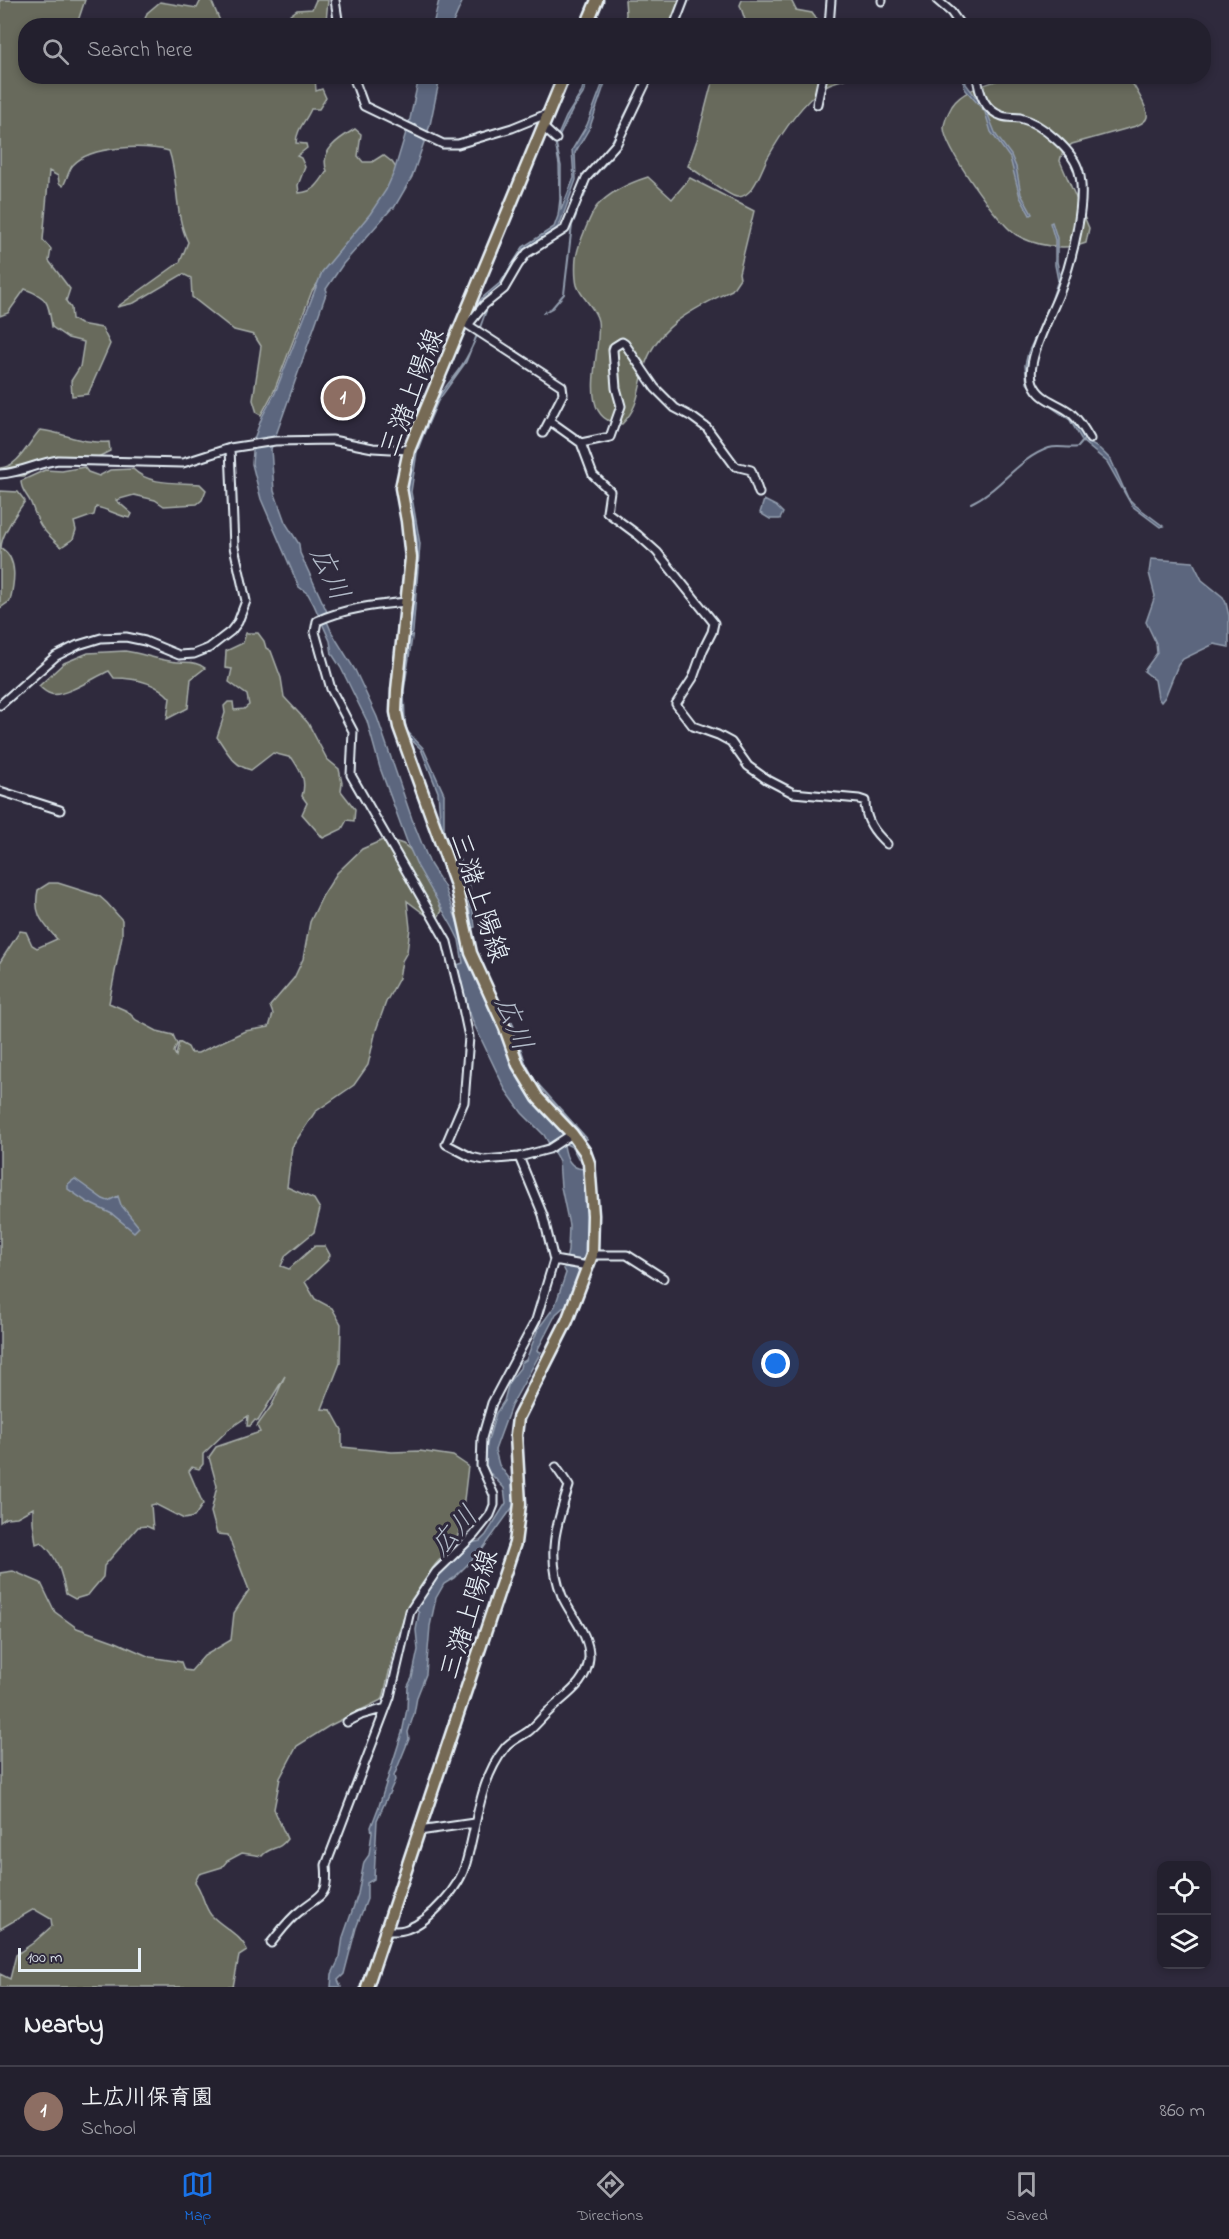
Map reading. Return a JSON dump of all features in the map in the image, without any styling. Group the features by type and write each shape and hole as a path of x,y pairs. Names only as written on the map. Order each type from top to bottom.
{"main road":[{"path":"589,18 597,0"},
{"name":"三潴上陽線","path":"367,1987 515,1543 520,1504 516,1435 518,1418 567,1322 588,1262 593,1215 589,1162 585,1152 538,1098 518,1065 506,1028 471,953 456,885 402,736 396,712 411,558 410,538 401,488 408,450 465,323 561,84"}],"street":[{"path":"335,0 338,18"},
{"path":"677,18 684,0"},
{"path":"830,18 831,0"},
{"path":"937,0 955,18"},
{"path":"356,84 364,106 443,144 458,144 512,128 549,113"},
{"path":"543,434 563,394 562,386 465,323 504,289 527,253 566,230 586,178 617,143 645,84"},
{"path":"817,104 821,84"},
{"path":"978,84 980,95 989,108 1002,117 1021,118 1046,130 1066,150 1079,170 1083,191 1072,254 1062,286 1032,356 1030,373 1033,385 1046,400 1074,415 1090,439"},
{"path":"543,127 556,139"},
{"path":"581,443 610,437 618,420 621,406 616,388 613,350 621,342 625,344 655,388 675,408 707,428 735,466 751,470 759,494"},
{"path":"550,422 581,443 593,476 610,491 608,512 657,552 714,623 693,678 676,704 693,726 730,742 754,772 793,793 865,801 866,817 888,844"},
{"path":"0,474 17,473 40,463 58,460 183,463 230,448 275,441 332,440 373,448 408,450"},
{"path":"0,705 56,656 78,645 101,638 126,638 145,641 179,655 194,654 209,648 231,631 238,622 246,601 234,547 230,448"},
{"path":"406,603 363,606 330,615 317,621 315,632 331,689 353,731 351,775 447,942 469,1037 464,1102 446,1144 471,1157 484,1160 519,1156 549,1149 569,1136"},
{"path":"0,790 60,810"},
{"path":"271,1943 299,1911 320,1898 326,1888 326,1865 386,1708 410,1611 436,1572 474,1535 490,1515 494,1495 481,1466 482,1438 492,1403 536,1320 554,1260 543,1215 519,1156"},
{"path":"554,1260 588,1262 627,1255 663,1278"},
{"path":"384,1931 410,1928 438,1908 466,1866 474,1823 490,1771 506,1746 530,1730 585,1676 589,1656 585,1637 562,1595 553,1557 556,1524 569,1486 556,1467"},
{"path":"347,1722 361,1715 386,1708"},
{"path":"419,1831 474,1823"}],"green space":[{"path":"0,0 85,0 79,18 18,18 18,84 316,84 316,91 322,89 326,98 319,109 311,109 298,134 296,143 306,144 307,148 297,156 301,158 305,167 298,185 299,193 309,191 318,184 327,171 326,157 332,146 355,129 361,134 358,156 363,162 372,162 383,155 399,172 352,244 332,263 312,291 274,391 261,415 257,413 253,400 261,346 254,335 234,330 192,297 191,278 183,274 134,303 117,307 180,262 188,242 178,209 169,151 119,148 92,154 81,158 73,165 63,186 59,183 58,176 49,171 43,240 51,249 49,261 70,289 66,301 71,308 72,319 80,324 102,328 110,344 88,394 72,396 71,381 80,367 84,342 68,338 52,327 48,306 43,298 25,289 8,313 0,316"},
{"path":"201,0 211,0 219,18 145,18 147,13 160,2 197,8"},
{"path":"316,0 328,0 326,18 286,18 297,10 312,9"},
{"path":"625,0 680,0 673,18 625,18"},
{"path":"742,0 791,0 796,10 812,13 816,18 744,18 740,5"},
{"path":"712,84 830,84 815,94 792,120 778,140 752,189 743,196 737,197 688,166"},
{"path":"1132,84 1137,91 1147,113 1143,123 1072,144 1065,149 1062,155 1060,161 1089,228 1086,243 1069,247 1050,246 1031,242 1015,234 996,215 962,168 947,138 944,128 945,119 957,100 969,91 985,85"},
{"path":"648,177 672,199 690,178 754,211 739,273 740,278 732,290 678,320 657,341 644,369 635,405 622,424 607,420 598,411 594,398 598,321 577,285 576,260 583,236 597,206 621,188"},
{"path":"40,430 81,440 109,442 110,451 98,457 44,465 24,476 0,476 0,468 7,467 18,459"},
{"path":"84,467 88,472 99,476 110,470 133,469 156,481 200,484 206,490 202,500 197,504 164,506 155,500 134,495 116,500 132,514 130,518 96,507 94,515 74,522 76,530 73,539 61,547 39,523 21,481 45,470 62,471"},
{"path":"0,491 18,492 25,501 10,524 2,543 1,548 7,553 13,565 14,580 10,601 0,608"},
{"path":"246,633 258,633 266,648 271,651 281,678 284,697 308,723 327,759 339,769 341,791 355,809 354,821 347,820 342,829 323,838 302,814 307,803 302,796 303,781 300,772 292,758 273,753 251,770 235,761 217,737 225,713 224,706 228,702 233,702 234,710 244,709 249,705 247,695 229,682 232,669 225,668 226,651 243,643"},
{"path":"125,651 165,660 195,663 205,668 191,679 188,708 167,719 170,698 158,688 144,682 114,678 109,671 63,693 51,694 39,686 64,663 88,653"},
{"path":"385,839 403,844 417,857 427,874 442,911 435,922 407,901 410,928 407,952 402,961 399,978 386,1002 376,1030 368,1065 354,1085 315,1112 292,1147 287,1187 314,1199 320,1209 314,1232 286,1255 281,1266 289,1269 315,1246 325,1246 330,1255 327,1261 305,1282 315,1299 332,1308 341,1324 340,1363 322,1409 331,1410 342,1430 342,1447 392,1452 420,1451 453,1456 468,1466 461,1525 456,1541 435,1565 411,1600 397,1637 383,1699 329,1726 297,1746 280,1778 274,1809 287,1839 284,1843 262,1856 242,1853 227,1861 222,1867 199,1874 195,1882 211,1915 241,1941 247,1951 239,1956 233,1987 0,1987 0,1974 10,1979 16,1955 52,1926 51,1919 34,1909 0,1929 0,1573 13,1571 41,1583 55,1612 77,1628 150,1657 181,1662 184,1670 191,1671 204,1656 231,1640 234,1613 249,1590 228,1535 217,1534 211,1512 217,1486 209,1457 216,1447 260,1432 257,1426 272,1405 285,1376 258,1421 255,1420 247,1426 248,1416 229,1429 203,1454 203,1464 199,1469 192,1467 189,1471 203,1504 194,1517 184,1519 155,1504 151,1505 153,1529 146,1526 138,1527 104,1566 103,1577 88,1595 75,1599 66,1594 61,1572 55,1559 41,1542 36,1544 33,1508 17,1517 6,1518 0,1522 0,962 20,931 26,932 32,945 37,948 57,939 47,928 38,912 38,890 49,883 58,883 99,896 122,920 122,936 109,1003 127,1011 136,1020 157,1031 173,1035 177,1044 174,1052 176,1056 179,1042 188,1047 191,1053 198,1053 245,1031 269,1027 273,1014 270,1006 294,978 303,959 310,922 323,895 337,873 362,849"}],"water":[{"path":"439,0 463,0 455,18 435,18"},
{"path":"418,84 439,84 430,125 412,177 394,208 343,264 326,289 271,449 274,491 285,522 299,544 300,553 328,614 326,619 332,633 355,670 377,717 430,864 444,886 472,968 500,1024 511,1065 526,1089 564,1130 565,1136 582,1155 578,1158 572,1147 564,1145 569,1162 583,1169 586,1164 589,1233 586,1252 570,1305 566,1305 556,1314 537,1351 541,1352 511,1406 495,1450 499,1465 515,1486 515,1504 482,1550 454,1578 444,1584 436,1598 430,1626 426,1674 417,1697 408,1732 409,1739 394,1776 395,1780 377,1820 374,1879 367,1883 367,1899 356,1928 344,1974 338,1980 341,1987 331,1987 332,1974 340,1957 343,1937 358,1894 364,1862 369,1855 371,1827 402,1733 407,1709 408,1686 418,1650 416,1630 419,1613 415,1608 442,1570 471,1543 480,1541 486,1535 506,1503 504,1488 491,1474 488,1474 483,1461 485,1451 496,1413 504,1401 509,1382 520,1368 521,1363 526,1360 538,1329 555,1306 566,1273 564,1269 568,1251 569,1225 561,1187 559,1161 544,1135 522,1113 505,1089 473,1022 454,966 463,963 459,940 409,847 380,768 367,721 332,654 330,641 314,605 308,594 299,587 261,499 252,464 254,439 262,417 275,393 322,272 370,214 386,190 394,172"},
{"path":"584,84 587,84 556,143 561,166 561,210 574,178 572,150 587,125 602,84 605,84 590,127 575,153 576,180 560,224 556,230 526,249 493,294 484,318 490,296 469,320 449,371 446,371 470,313 482,298 501,282 523,247 554,227 560,199 559,164 555,142"},
{"path":"964,84 987,112 996,135 1011,155 1016,167 1021,194 1032,214 1030,215 1020,197 1010,158 991,132 985,112 965,89"},
{"path":"1052,222 1057,238 1057,262 1061,281 1031,352 1028,368 1032,386 1070,415 1089,443 1100,449 1111,460 1128,498 1163,526 1160,527 1132,506 1107,462 1083,442 1070,420 1038,398 1027,383 1025,365 1028,353 1058,280 1055,265 1055,240 1050,223"},
{"path":"472,347 466,362 438,401 417,452 411,492 420,544 413,631 404,691 407,731 423,748 444,794 444,832 468,874 475,927 472,928 467,888 462,871 441,832 438,792 421,749 405,734 401,715 401,694 410,635 417,543 408,500 411,469 417,444 432,409"},
{"path":"764,500 776,506 783,513 780,519 770,519 760,513"},
{"path":"1151,559 1193,562 1202,580 1223,597 1229,616 1229,647 1214,644 1183,659 1161,702 1158,698 1155,680 1144,671 1157,653 1156,643 1146,622 1155,596 1149,573"},
{"path":"75,1179 108,1201 118,1196 121,1205 139,1227 134,1232 112,1214 87,1202 68,1189 68,1184"}],"waterway":[{"path":"624,117 641,84"},
{"path":"609,148 623,119"},
{"path":"615,152 623,139"},
{"path":"589,181 610,159"},
{"path":"584,197 588,184"},
{"path":"543,313 552,308 564,294 572,225 577,213"},
{"path":"554,420 563,401"},
{"path":"971,503 991,490 1027,459 1052,447 1078,447 1084,440"},
{"name":"広川","path":"512,1022 525,1062 535,1081 587,1139"}],"place":[{"name":"上広川保育園","path":"343,398"}]}
